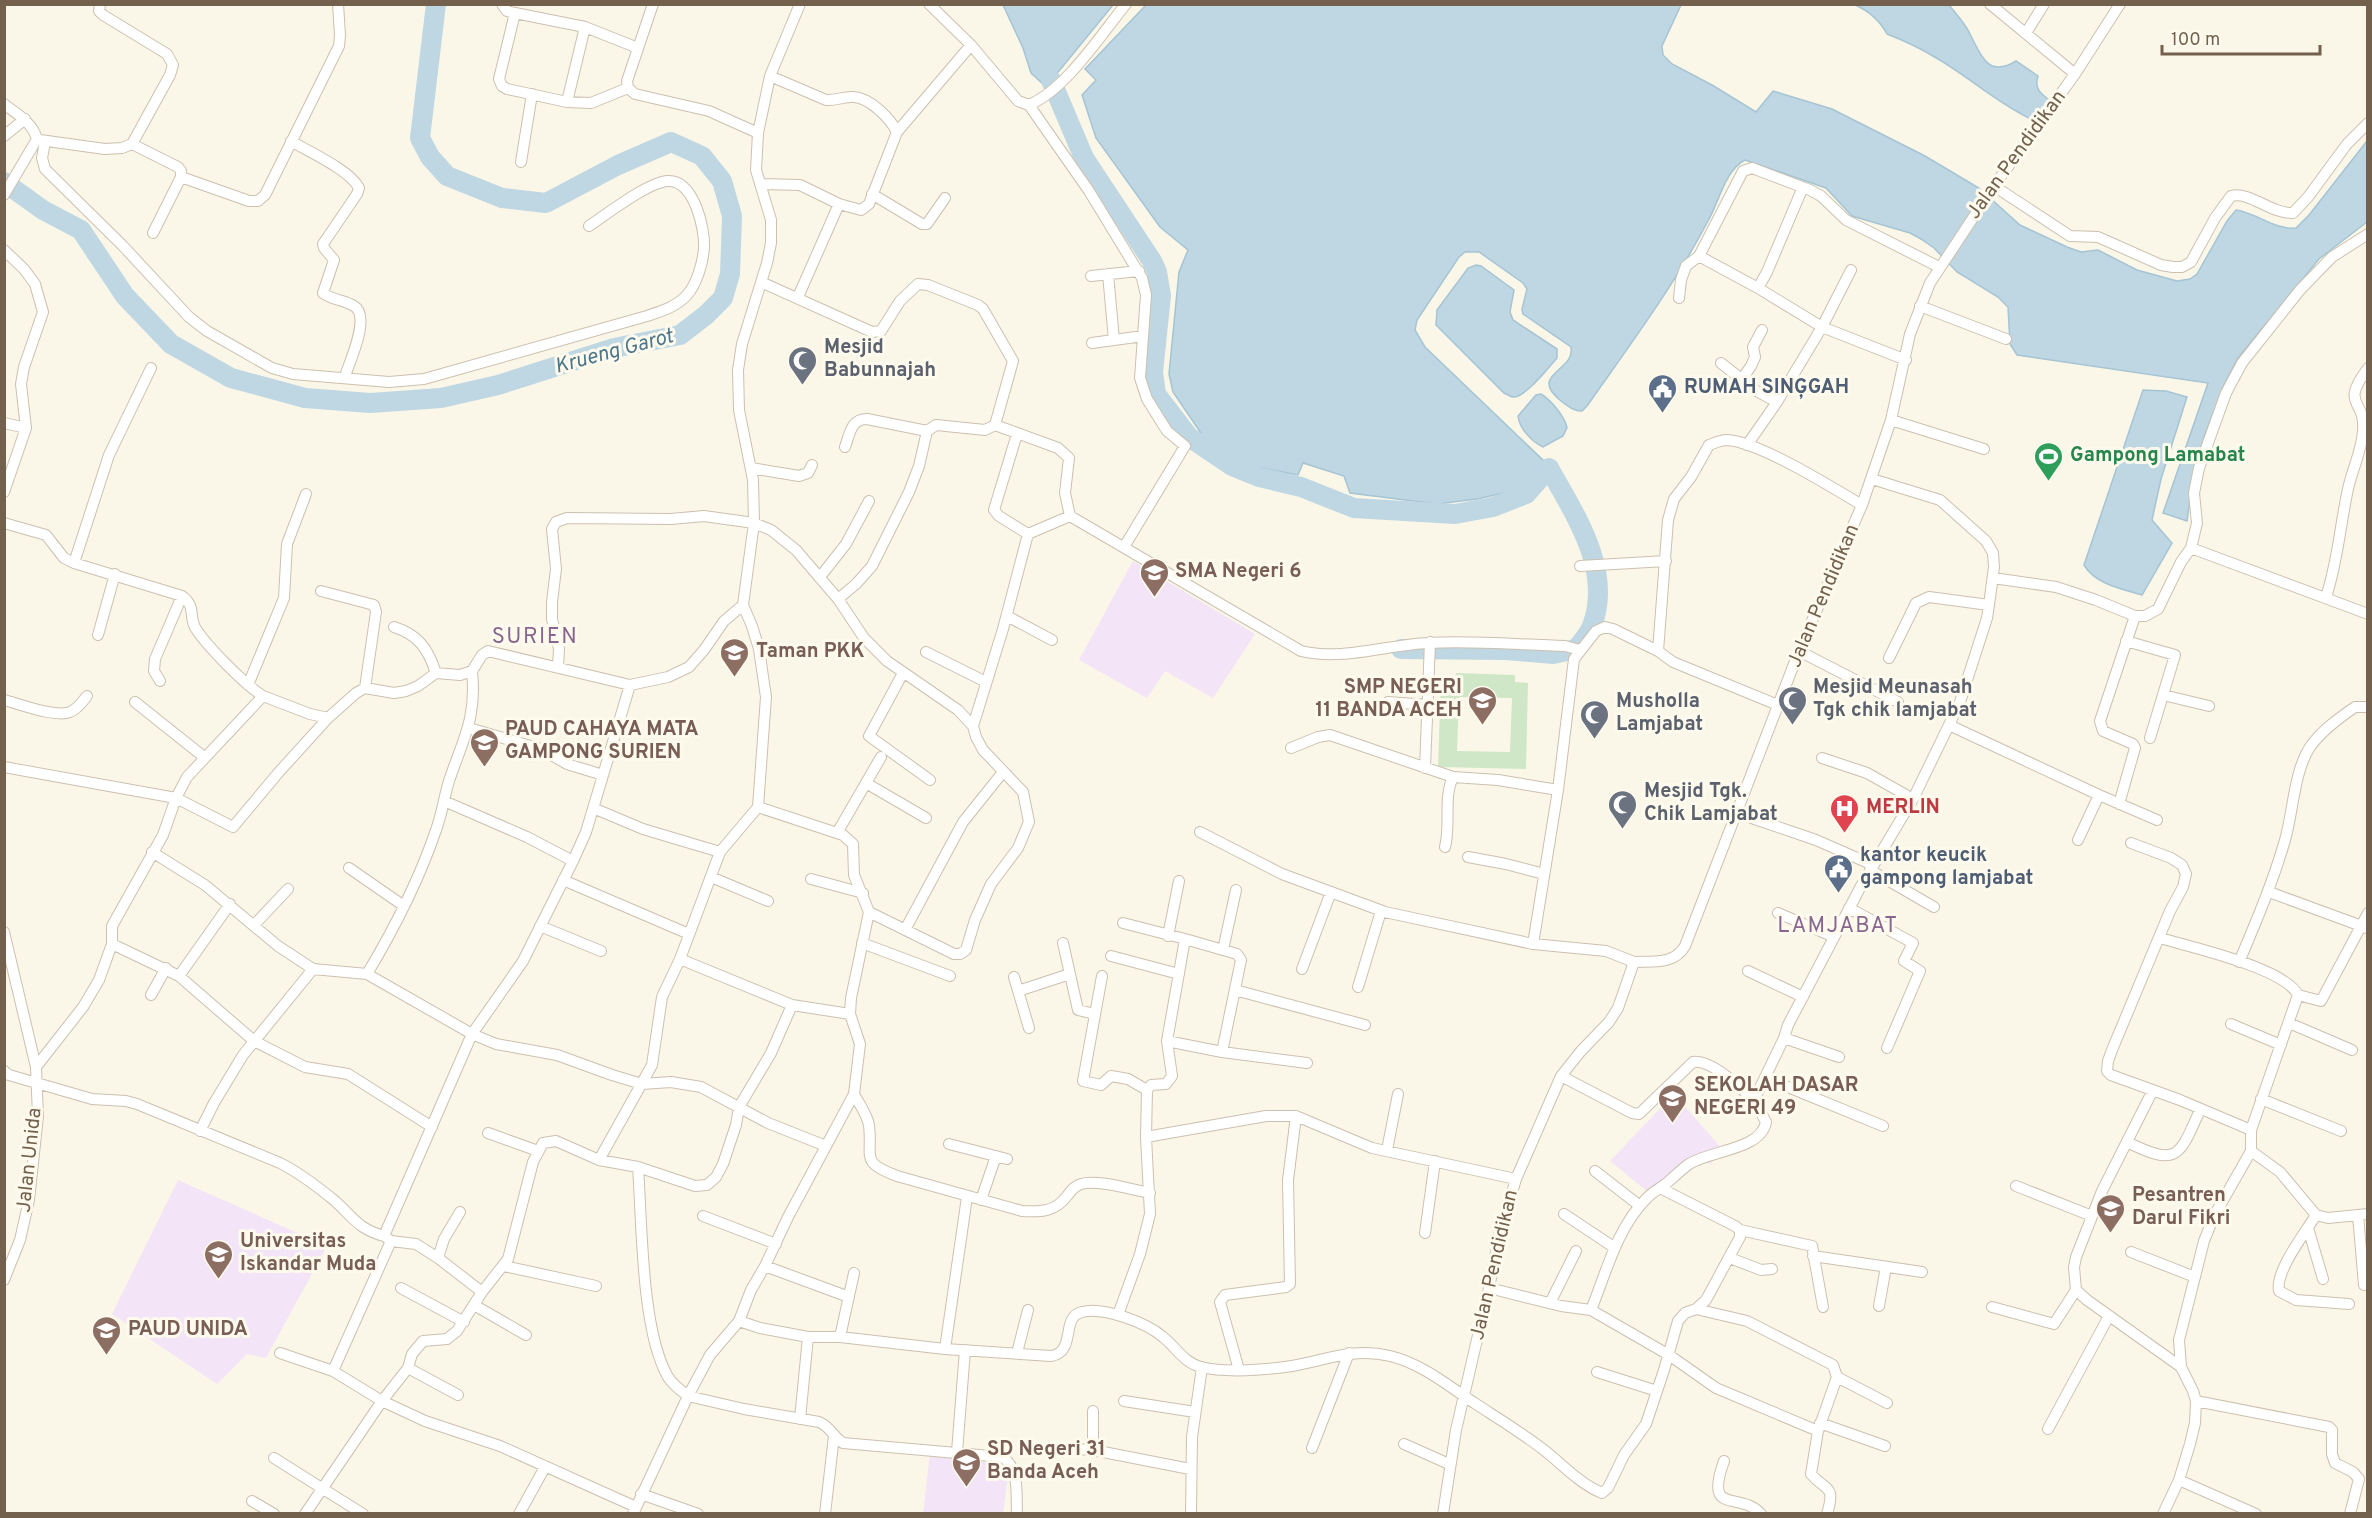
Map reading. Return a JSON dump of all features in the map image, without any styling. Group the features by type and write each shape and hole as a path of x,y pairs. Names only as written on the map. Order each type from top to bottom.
{"street":[{"path":"41,141 105,149 122,148 132,144 170,75 173,65 167,54 103,15 99,11 100,4"},
{"path":"181,177 249,201 258,201 265,195 339,45 338,4"},
{"path":"502,4 507,11 585,27 638,48"},
{"path":"653,4 627,81 628,88 635,94 709,111 758,133"},
{"path":"599,1160 652,1065 656,1026 663,997 680,959 720,852 758,807 766,697 759,649 753,626 743,605 753,523 753,480 739,410 738,370 742,344 771,243 771,220 756,170 758,133 770,76 800,4"},
{"path":"929,4 971,45 1018,101 1029,105 1089,191 1142,278 1146,295 1140,378 1146,399 1167,431 1185,447 1124,548"},
{"path":"1029,105 1043,99 1063,80 1126,4"},
{"path":"1990,4 2075,74"},
{"path":"2026,33 2044,4"},
{"name":"Jalan Pendidikan","path":"1443,1514 1449,1464 1500,1232 1516,1179 1561,1077 1581,1051 1609,1022 1618,1008 1634,962 1672,960 1680,954 1780,706 1799,651 1872,479 1891,420 1911,334 1920,306 1940,266 1992,188 2075,74 2120,4"},
{"path":"515,13 500,83 507,89 567,102 591,103 628,88"},
{"path":"567,102 585,27"},
{"path":"760,184 800,185 839,204 861,210 869,204 897,132 971,45"},
{"path":"770,76 826,100 836,101 854,97 864,100 892,123 897,132"},
{"path":"521,162 532,94"},
{"path":"4,104 25,119 41,141 45,169 123,246 189,317 207,331 272,368 293,374 345,376 389,382 424,379 647,316 672,307 689,293 700,267 704,246 699,216 693,200 684,187 671,180 656,183 589,226"},
{"path":"4,136 25,119"},
{"path":"1992,188 2070,236 2098,237 2160,265 2182,267 2191,262 2215,218 2231,196 2242,196 2274,210 2293,213 2308,197 2347,144 2367,123"},
{"path":"4,195 41,141"},
{"path":"291,141 350,177 359,188 323,244 334,260 324,293 353,305 361,314 361,325 345,376"},
{"path":"132,144 178,167 181,171 181,177 153,233"},
{"path":"1679,298 1683,274 1692,260 1699,256 1743,171 1747,168 1803,187 1821,196 1846,220 1940,266"},
{"path":"1758,288 1803,187"},
{"path":"872,194 921,224 927,224 945,198"},
{"path":"798,297 839,204"},
{"path":"1993,578 2056,587 2135,616 2145,616 2158,609 2181,562 2191,548 2197,523 2194,493 2199,468 2226,393 2242,363 2308,281 2332,257 2367,234"},
{"path":"4,250 24,269 35,284 43,312 24,367 21,384 26,428 4,492"},
{"path":"1699,256 1822,327 1906,360"},
{"path":"1747,445 1777,402 1822,327 1851,270"},
{"path":"1091,276 1138,271"},
{"path":"1108,274 1114,340"},
{"path":"761,282 872,332 881,331 904,296 918,284 928,285 983,309 1013,361 995,424 984,430 936,425 927,431 919,466 909,492 872,566 838,599"},
{"path":"1920,306 2006,339"},
{"path":"1740,382 1755,357 1753,347 1762,330"},
{"path":"1092,343 1143,336"},
{"path":"1721,363 1736,372 1740,382"},
{"path":"74,563 109,455 151,368"},
{"path":"2326,597 2340,539 2348,490 2363,432 2363,416 2353,394 2367,368"},
{"path":"1740,382 1777,402"},
{"path":"844,447 854,423 859,419 927,431"},
{"path":"1891,420 1984,449"},
{"path":"4,423 26,428"},
{"path":"995,424 1065,452 1069,458 1065,493 1070,516 1301,651 1319,656 1336,655 1430,642 1565,646 1579,650"},
{"path":"1017,434 994,510 999,516 1028,534"},
{"path":"1658,651 1668,520 1674,499 1691,477 1708,445 1729,440 1747,445 1862,504"},
{"path":"751,468 799,476 808,473 812,465"},
{"path":"1754,1100 1766,1078 1788,1025 1849,908 1913,799 1949,725 1960,702 1987,618 1993,578 1993,553 1986,541 1940,500 1872,479"},
{"path":"248,685 284,598 287,544 306,494"},
{"path":"820,577 846,544 869,501"},
{"path":"558,667 559,649 552,619 556,569 552,529 556,522 567,518 671,519 704,516 753,523 771,530 784,539 838,599 864,638 903,673 958,710 973,726 983,750 1023,792 1029,822 1018,848 991,884 975,920 966,950 960,954 954,954 906,928 869,912"},
{"path":"1028,534 1070,516"},
{"path":"4,523 46,535 64,558 74,563 182,596 188,601 192,609 194,626 206,643 248,685 263,696 310,714 328,718"},
{"path":"973,726 1007,616 1028,534"},
{"path":"2191,548 2367,614"},
{"path":"1589,566 1666,561"},
{"path":"98,634 115,574"},
{"path":"321,591 374,605 376,612 365,688"},
{"path":"160,681 154,671 155,659 182,596"},
{"path":"1889,658 1916,603 1921,600 1929,597 1989,605"},
{"path":"367,974 404,906 431,844 469,728 474,693 472,671 482,655 488,651 630,685 668,677 689,668 724,621 743,605"},
{"path":"1007,616 1052,640"},
{"path":"2119,804 2135,748 2133,744 2103,731 2100,721 2135,616"},
{"path":"394,627 414,636 430,657 435,673"},
{"path":"1533,944 1558,790 1574,659 1596,631 1605,627 1613,629 1658,651 1672,662 1780,706"},
{"path":"2126,641 2175,655 2150,738"},
{"path":"1425,768 1430,642"},
{"path":"1799,651 1898,702"},
{"path":"926,652 986,682"},
{"path":"4,767 176,798 232,828 328,718 356,693 365,688 394,693 406,691 418,687 435,673 459,675 472,671"},
{"path":"903,673 869,736 930,780"},
{"path":"333,1371 472,1034 523,961 573,861 593,808 630,685"},
{"path":"2163,695 2209,706"},
{"path":"4,700 68,714 76,709 87,696"},
{"path":"36,1067 83,1007 99,980 112,944 112,926 163,835 176,798 187,777 263,696"},
{"path":"135,702 204,757"},
{"path":"1388,702 1427,705"},
{"path":"2239,962 2269,892 2286,837 2303,760 2309,748 2327,729 2355,707 2367,707"},
{"path":"1949,725 2157,820"},
{"path":"469,728 541,748 567,764 603,776"},
{"path":"1291,748 1318,737 1330,735 1453,777 1498,780 1558,790"},
{"path":"837,833 880,757"},
{"path":"1822,758 1867,773 1913,799"},
{"path":"906,928 963,822 1002,772"},
{"path":"1445,847 1449,832 1449,785 1453,777"},
{"path":"866,783 926,818"},
{"path":"2078,840 2099,795"},
{"path":"444,801 527,837 573,861"},
{"path":"280,1353 333,1371 382,1401 441,1428 474,1436 634,1510 688,1396 717,1346 739,1322 751,1290 854,1094 860,1044 850,1014 869,912 854,875 853,844 843,835 758,807"},
{"path":"593,808 643,829 720,852"},
{"path":"1737,813 1816,840 1872,868 1934,907"},
{"path":"1200,832 1282,874 1381,911 1533,944 1606,951 1634,962"},
{"path":"2131,843 2177,861 2182,865 2186,874 2183,887 2170,911 2107,1067 2111,1075 2251,1130"},
{"path":"152,852 205,885 278,946 313,969 367,974 472,1034 496,1044 557,1055 642,1084 686,1083 710,1091 768,1123 826,1146"},
{"path":"1468,857 1544,874"},
{"path":"349,868 404,906"},
{"path":"711,877 768,901"},
{"path":"811,879 863,893"},
{"path":"563,880 689,934"},
{"path":"1168,936 1179,881"},
{"path":"255,926 288,889"},
{"path":"1223,950 1236,890"},
{"path":"1302,969 1331,892"},
{"path":"2269,892 2364,927"},
{"path":"179,976 230,904"},
{"path":"1849,908 1913,943 1904,961 1920,971 1887,1048"},
{"path":"1358,987 1381,911"},
{"path":"1778,913 1834,937"},
{"path":"2160,939 2271,973 2288,982 2298,995 2321,1001 2364,927 2367,913"},
{"path":"1123,923 1223,950 1240,957 1222,1052"},
{"path":"540,926 602,951"},
{"name":"Jalan Unida","path":"4,932 36,1067 38,1116 29,1200 20,1240 7,1266 4,1280"},
{"path":"1118,1315 1140,1254 1150,1214 1145,1098 1151,1084 1166,1084 1172,1076 1167,1041 1185,939"},
{"path":"1063,943 1078,1010 1095,1014"},
{"path":"112,944 179,976 254,1041 305,1067 348,1074 432,1127"},
{"path":"862,944 950,976"},
{"path":"1111,956 1179,974"},
{"path":"680,959 792,1005 850,1014"},
{"path":"151,995 166,968"},
{"path":"200,1131 229,1077 254,1041 313,969"},
{"path":"1748,971 1803,997"},
{"path":"1018,991 1070,974"},
{"path":"1102,976 1083,1081 1101,1085 1111,1076 1128,1079 1147,1090"},
{"path":"1014,977 1029,1028"},
{"path":"1235,990 1365,1025"},
{"path":"2163,1514 2179,1480 2193,1433 2196,1401 2181,1367 2179,1340 2195,1278 2214,1216 2251,1151 2251,1130 2298,995"},
{"path":"305,1514 382,1401 408,1368 412,1354 419,1344 428,1340 447,1339 464,1322 482,1292 504,1266 512,1250 533,1162 543,1143 556,1141 599,1160 638,1167 695,1186 707,1185 716,1177 723,1164 736,1125 739,1107 771,1053 792,1005"},
{"path":"2289,1023 2352,1050"},
{"path":"2231,1024 2281,1045"},
{"path":"1784,1038 1839,1057"},
{"path":"1167,1041 1222,1052 1307,1063"},
{"path":"1561,1077 1632,1113 1639,1114 1693,1062 1700,1061 1710,1065 1754,1100 1766,1122 1761,1135 1747,1144 1700,1158 1687,1165 1646,1198 1629,1220 1615,1248 1592,1310"},
{"path":"4,1071 9,1075 93,1099 126,1101 295,1171 337,1202 360,1227 387,1239 416,1244 482,1292"},
{"path":"1766,1078 1883,1126"},
{"path":"1992,1307 2055,1324 2076,1290 2074,1267 2092,1216 2153,1090"},
{"path":"854,1094 868,1119 869,1153 874,1166 897,1176 1022,1211 1041,1212 1054,1208 1082,1183 1102,1184 1150,1193"},
{"path":"1387,1150 1398,1094"},
{"path":"2261,1099 2341,1131"},
{"path":"2127,1142 2160,1157 2171,1155 2186,1142 2200,1110"},
{"path":"1146,1137 1266,1116 1296,1116 1372,1148 1516,1179"},
{"path":"1239,1370 1220,1302 1225,1295 1286,1287 1290,1284 1288,1180 1296,1116"},
{"path":"488,1133 538,1151"},
{"path":"949,1144 1001,1158 981,1200"},
{"path":"2251,1151 2280,1172 2316,1215 2328,1218 2363,1215 2364,1285"},
{"path":"1425,1233 1435,1161"},
{"path":"638,1167 652,1330 660,1359 669,1378 680,1390 688,1396 827,1426 834,1436 848,1444 992,1455 1008,1461 1015,1479 1017,1514"},
{"path":"1594,1171 1640,1206"},
{"path":"2016,1186 2092,1216"},
{"path":"1660,1188 1740,1230 1812,1246 1823,1307"},
{"path":"945,1349 967,1197"},
{"path":"438,1258 444,1239 460,1212"},
{"path":"1564,1214 1615,1248"},
{"path":"2316,1215 2283,1270 2278,1284 2279,1291 2296,1300 2349,1304"},
{"path":"703,1216 776,1244"},
{"path":"2308,1228 2323,1279"},
{"path":"739,1322 808,1337 840,1337 945,1349 1051,1356 1059,1354 1066,1344 1074,1317 1082,1312 1118,1315 1159,1334 1178,1353 1202,1367 1239,1370 1291,1366 1349,1353 1368,1352 1413,1363 1537,1445 1569,1471 1602,1493 1608,1488 1624,1455 1646,1424 1678,1321 1685,1313 1696,1309 1706,1300 1730,1258 1740,1237 1740,1230"},
{"path":"1550,1303 1576,1251"},
{"path":"2132,1252 2195,1278"},
{"path":"1813,1256 1922,1272"},
{"path":"1730,1258 1761,1270 1772,1269"},
{"path":"504,1266 596,1286"},
{"path":"765,1266 849,1297"},
{"path":"1878,1306 1886,1267"},
{"path":"840,1337 854,1273"},
{"path":"401,1288 464,1322"},
{"path":"1489,1288 1550,1303 1592,1310 1669,1355 1716,1388 1819,1427 1885,1446"},
{"path":"2076,1290 2181,1367"},
{"path":"474,1305 526,1335"},
{"path":"1696,1309 1747,1321 1830,1362 1835,1367 1837,1377 1819,1427 1811,1474 1831,1492 1827,1514"},
{"path":"1017,1353 1028,1310"},
{"path":"2048,1429 2109,1316"},
{"path":"800,1419 808,1337"},
{"path":"957,1452 965,1350"},
{"path":"1312,1448 1349,1353"},
{"path":"1192,1513 1190,1469 1202,1367"},
{"path":"408,1368 459,1395"},
{"path":"1597,1372 1658,1391"},
{"path":"1837,1377 1887,1403"},
{"path":"1124,1401 1195,1412"},
{"path":"2196,1401 2329,1427 2332,1430 2332,1454 2335,1463 2358,1476 2359,1479 2350,1514"},
{"path":"1093,1411 1093,1450"},
{"path":"825,1514 834,1436"},
{"path":"1404,1444 1449,1464"},
{"path":"1059,1448 1093,1450 1190,1469"},
{"path":"274,1458 323,1486 363,1514"},
{"path":"1724,1461 1717,1486 1720,1494 1729,1500 1753,1508 1761,1514"},
{"path":"519,1514 545,1467"},
{"path":"2179,1480 2256,1514"},
{"path":"641,1494 698,1514"},
{"path":"252,1501 274,1514"}],"shaded area":[{"name":"SMA Negeri 6","path":"1133,561 1255,634 1213,698 1165,671 1147,698 1079,660"},
{"name":"SEKOLAH DASAR NEGERI 49","path":"1674,1094 1724,1151 1710,1164 1699,1155 1648,1192 1610,1161"},
{"name":"Universitas Iskandar Muda","path":"178,1180 327,1246 266,1358 247,1354 217,1384 112,1314"},
{"name":"SD Negeri 31 Banda Aceh","path":"930,1453 1010,1463 1003,1513 923,1514"}],"green space":[{"name":"SMP NEGERI 11 BANDA ACEH","path":"1456,673 1515,675 1515,682 1528,683 1526,769 1438,767 1441,680 1455,680","holes":["1459,697 1512,698 1510,752 1457,751"]}],"water":[{"path":"1003,5 1113,5 1059,71 1044,85 1031,73 1023,48"},
{"path":"1146,5 1681,5 1662,46 1663,55 1672,64 1756,112 1773,91 1832,109 1925,156 1979,188 2020,225 2081,252 2098,250 2137,270 2177,281 2190,279 2197,274 2227,221 2236,210 2273,224 2296,228 2309,215 2367,141 2367,222 2319,259 2238,358 2224,385 2204,437 2194,471 2187,521 2163,513 2208,383 2017,355 2010,344 2008,307 1998,297 1957,272 1934,248 1910,233 1852,216 1826,188 1745,160 1732,171 1727,179 1708,221 1666,292 1582,411 1573,409 1561,401 1549,385 1551,378 1567,362 1571,355 1571,347 1523,314 1527,289 1523,283 1479,252 1465,252 1459,257 1417,320 1415,330 1425,347 1545,462 1530,487 1477,499 1437,504 1350,493 1344,476 1303,463 1298,475 1231,462 1211,448 1173,392 1169,374 1179,272 1188,250 1160,227 1096,138 1082,95 1096,80 1085,69"},
{"path":"1855,5 1949,5 1965,25 1986,61 1998,67 2016,61 2038,76 2039,90 2049,100 2035,118 2029,118 2005,105 1932,55 1887,34 1874,17"},
{"path":"1481,266 1514,290 1510,312 1513,320 1557,349 1557,358 1524,393 1518,396 1512,397 1504,393 1436,325 1437,310 1468,268"},
{"path":"2143,390 2166,391 2187,397 2161,479 2152,520 2172,543 2142,595 2102,581 2084,565"},
{"path":"1541,394 1564,419 1567,428 1563,436 1543,447 1527,434 1518,416 1536,395"}],"waterway":[{"name":"Krueng Garot","path":"4,182 43,210 81,230 125,296 171,344 231,378 305,398 370,403 441,398 498,385 614,348 680,335 706,315 723,298 730,274 732,216 722,181 702,156 671,142 618,165 546,203 502,198 447,176 430,157 420,138 436,4"},
{"path":"1051,80 1084,158 1157,272 1161,296 1153,372 1156,394 1189,437 1232,466 1259,477 1301,487 1354,508 1455,514 1493,507 1526,494 1549,468 1580,524 1588,544 1598,584 1597,605 1592,626 1581,644 1576,649 1553,654 1505,650 1401,649"}],"place":[{"name":"Mesjid Babunnajah","path":"803,386"},
{"name":"RUMAH SINĢGAH","path":"1663,414"},
{"name":"Gampong Lamabat","path":"2049,482"},
{"name":"SMA Negeri 6","path":"1154,598"},
{"name":"Taman PKK","path":"735,678"},
{"name":"SMP NEGERI 11 BANDA ACEH","path":"1483,726"},
{"name":"Mesjid Meunasah Tgk chik lamjabat","path":"1792,726"},
{"name":"Musholla Lamjabat","path":"1595,740"},
{"name":"PAUD CAHAYA MATA GAMPONG SURIEN","path":"484,768"},
{"name":"Mesjid Tgk. Chik Lamjabat","path":"1623,830"},
{"name":"MERLIN","path":"1845,834"},
{"name":"kantor keucik gampong lamjabat","path":"1839,894"},
{"name":"SEKOLAH DASAR NEGERI 49","path":"1673,1124"},
{"name":"Pesantren Darul Fikri","path":"2111,1234"},
{"name":"Universitas Iskandar Muda","path":"219,1280"},
{"name":"PAUD UNIDA","path":"107,1356"},
{"name":"SD Negeri 31 Banda Aceh","path":"966,1488"}],"district":[{"name":"SURIEN","path":"535,637"},
{"name":"LAMJABAT","path":"1838,926"}]}
